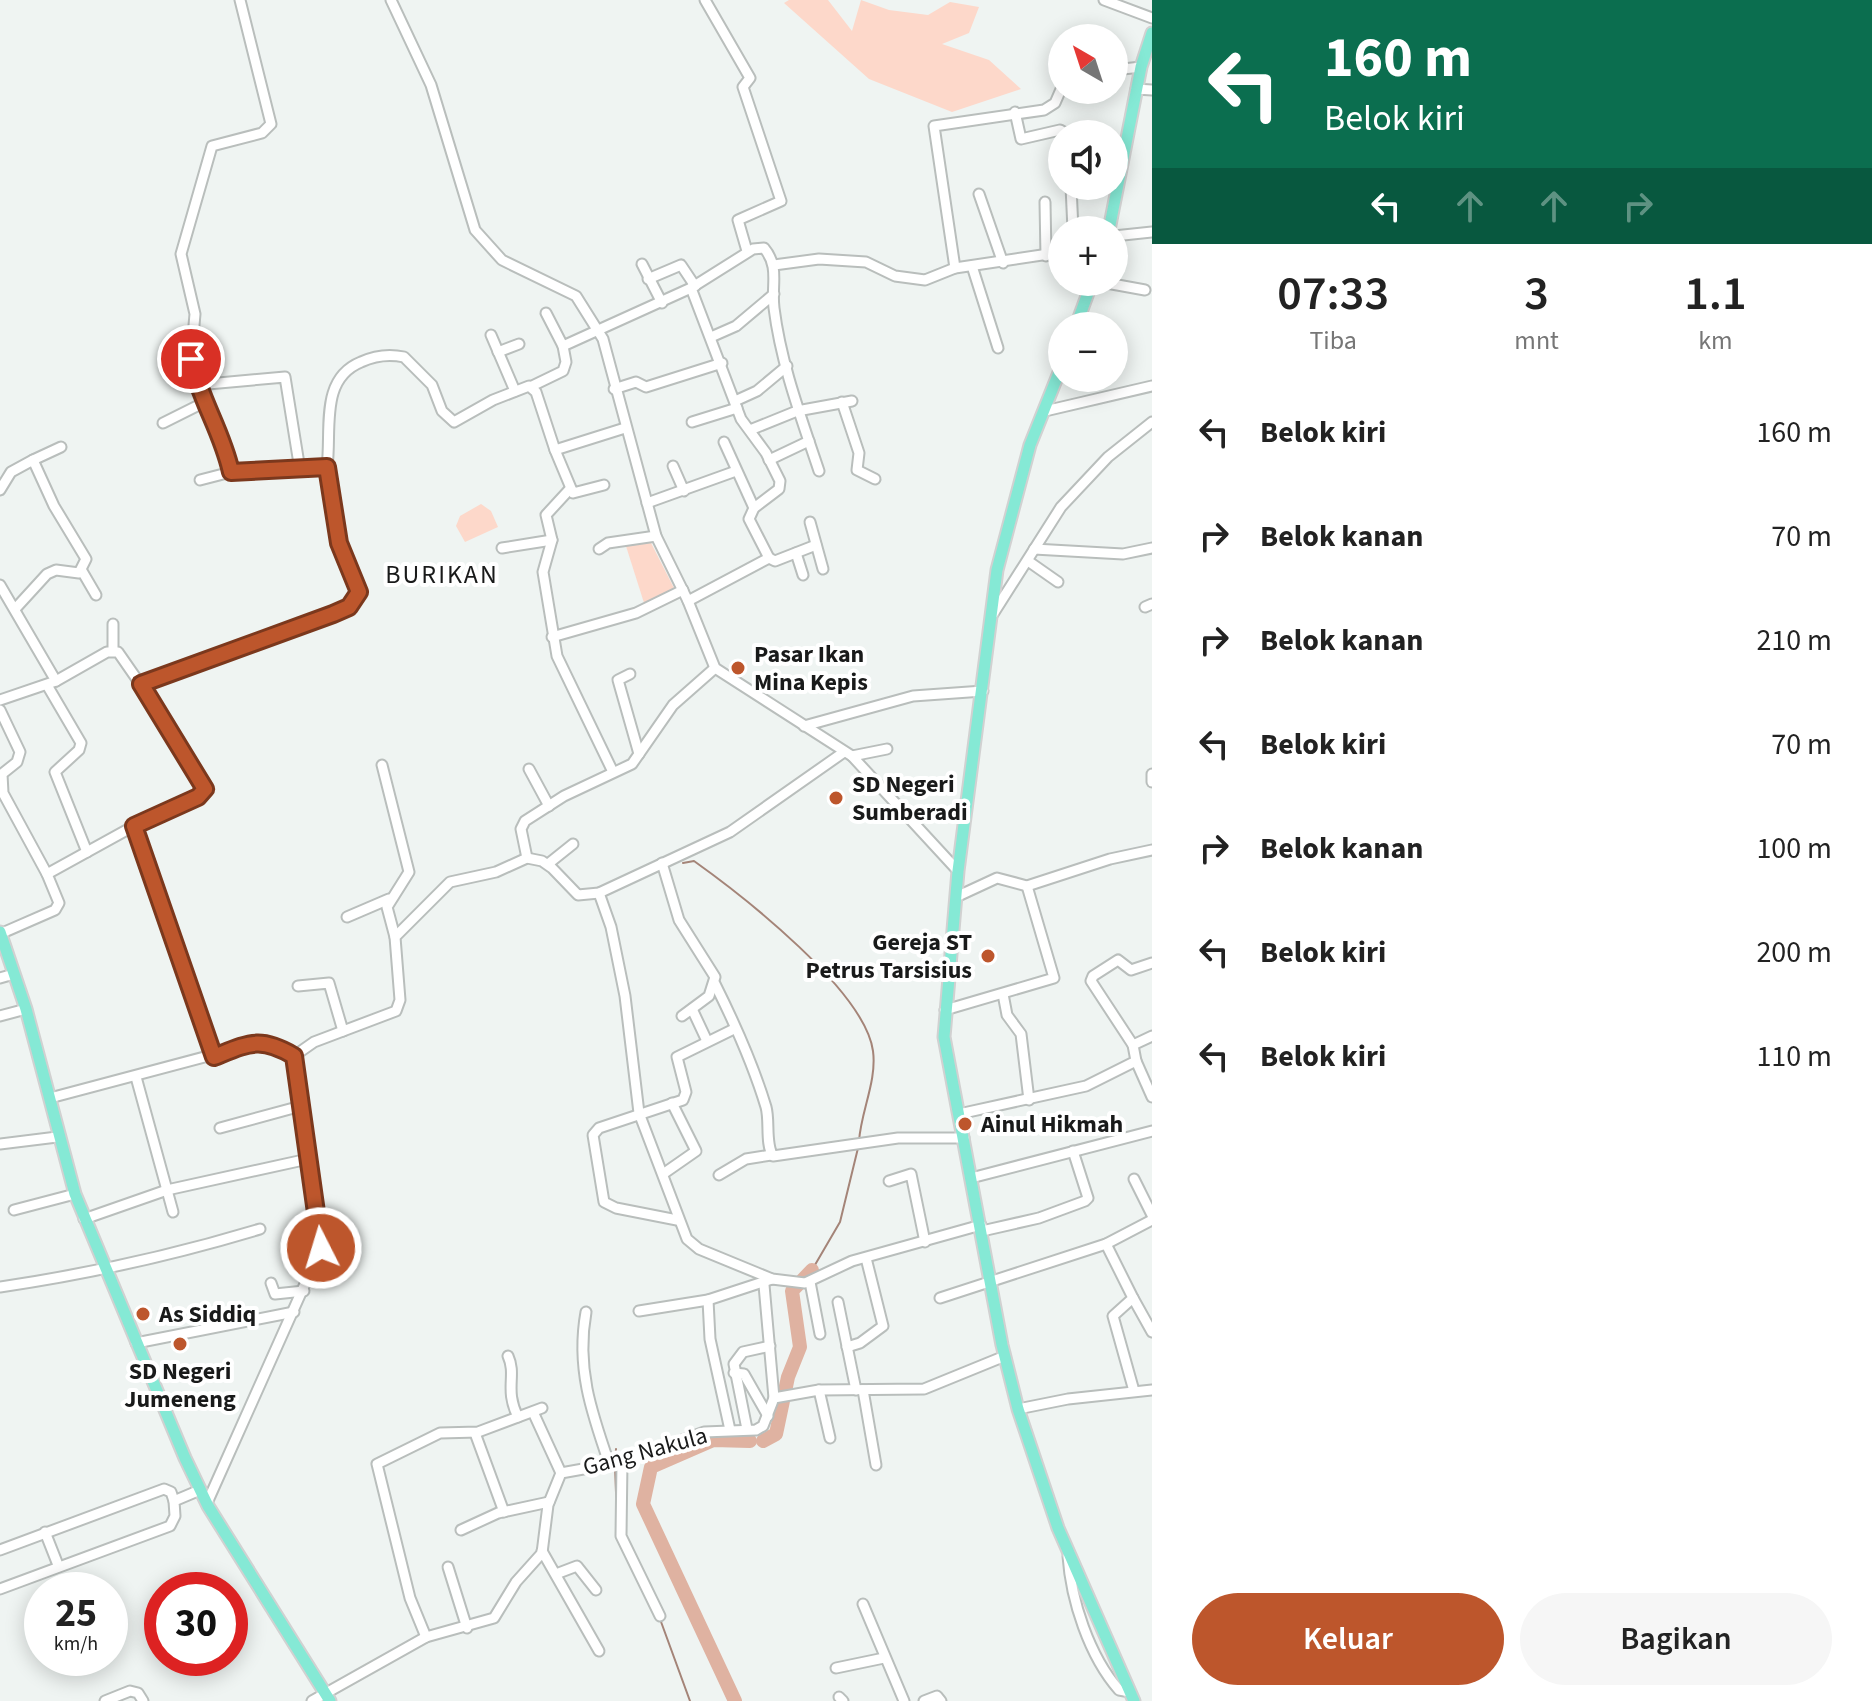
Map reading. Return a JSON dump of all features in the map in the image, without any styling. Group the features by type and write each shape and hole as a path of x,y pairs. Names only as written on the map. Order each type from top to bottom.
{"main road":[{"path":"1112,216 1136,89 1152,33"},
{"path":"1052,392 1030,445 997,570 958,871 945,1010 945,1051 1018,1409 1068,1552 1129,1697"},
{"path":"0,933 26,1009 57,1137 105,1271 200,1490 328,1698"}],"street":[{"path":"231,472 220,435 203,403 191,359 195,314 181,254 212,146 262,133 271,124 240,0"},
{"path":"391,0 431,85 475,230 510,265 576,296 599,332 656,536 688,601 715,668 848,754 958,871"},
{"path":"705,0 750,78 743,87 781,201 738,220 747,251"},
{"path":"1104,0 1152,18"},
{"path":"1128,68 1141,67"},
{"path":"1136,89 1152,90"},
{"path":"955,268 934,126 1054,104"},
{"path":"1015,112 1021,139 1048,133"},
{"path":"979,194 1003,263"},
{"path":"774,265 819,259 866,262 912,280 925,280 955,268 1046,256 1045,202"},
{"path":"1128,235 1152,232"},
{"path":"563,346 693,287 747,251 764,248 774,265 774,294 797,411 819,471"},
{"path":"642,264 662,303"},
{"path":"648,279 681,265 693,287 736,404 780,485 754,508 750,526 769,558 775,561 816,545"},
{"path":"972,266 998,348"},
{"path":"1128,287 1145,290"},
{"path":"711,337 736,326 774,294"},
{"path":"141,684 333,614 356,600 359,592 339,543 327,467 333,392 340,374 367,359 404,357 432,385 442,411 454,422 563,371 566,362 563,346 546,313"},
{"path":"491,335 515,391"},
{"path":"498,352 519,344"},
{"path":"614,389 636,382 646,387 722,363"},
{"path":"692,422 736,404 787,366"},
{"path":"197,385 285,377 300,470"},
{"path":"532,386 569,490"},
{"path":"1045,411 1152,386"},
{"path":"750,430 797,411 847,401 859,453 857,470 875,479"},
{"path":"163,423 203,403"},
{"path":"993,614 1061,507 1087,476 1152,422"},
{"path":"555,450 625,428"},
{"path":"769,460 809,441"},
{"path":"724,442 754,508"},
{"path":"0,487 15,469 61,447"},
{"path":"33,460 54,506 86,559 82,571 96,595"},
{"path":"673,466 684,491"},
{"path":"200,480 231,472 327,467"},
{"path":"647,503 736,471"},
{"path":"569,490 580,493 604,485"},
{"path":"569,490 546,515 552,540 543,565 552,637 557,656 613,772"},
{"path":"810,522 823,569"},
{"path":"599,549 608,543 656,536"},
{"path":"502,548 552,540"},
{"path":"1034,549 1123,554 1152,548"},
{"path":"796,553 803,575"},
{"path":"688,601 769,558"},
{"path":"1028,561 1058,582"},
{"path":"15,609 47,574 56,570 74,574 82,571"},
{"path":"0,585 81,743 79,750 55,772 87,852"},
{"path":"552,637 636,613 683,590"},
{"path":"113,624 113,650"},
{"path":"47,874 134,826 198,797 205,789 141,684 113,650"},
{"path":"0,700 51,683 113,650"},
{"path":"527,858 521,829 525,821 632,764 673,705 715,668"},
{"path":"630,674 618,680 639,754"},
{"path":"804,726 913,696 983,691"},
{"path":"0,710 20,752 17,762 2,774 3,793 47,874 59,903 55,910 0,933"},
{"path":"395,937 450,882 496,872 527,858 548,864 578,895 599,893 730,832 848,754 887,749"},
{"path":"347,917 389,899 408,879 409,872 382,765"},
{"path":"529,769 549,806"},
{"path":"1152,774 1152,782"},
{"path":"134,826 214,1057"},
{"path":"548,864 573,844"},
{"path":"956,897 1001,878 1027,886 1110,859 1152,850"},
{"path":"662,863 672,905 714,972 715,984 754,1068 767,1111 765,1155"},
{"path":"945,1010 1054,978 1027,886"},
{"path":"599,893 611,927 625,996 639,1113 677,1220 687,1239 699,1249 768,1282"},
{"path":"294,1056 314,1042 391,1014 399,1007 395,937 389,899"},
{"path":"1152,963 1131,970 1118,960 1093,976 1091,981 1133,1045 1136,1061 1152,1097"},
{"path":"0,978 14,974"},
{"path":"298,986 329,983 343,1031"},
{"path":"707,1041 687,1012 704,1002 715,984"},
{"path":"1003,994 1007,1015 1021,1034 1029,1100"},
{"path":"0,1016 26,1009"},
{"path":"677,1220 616,1208 602,1198 593,1135 599,1128 686,1096 677,1057 734,1029"},
{"path":"1133,1045 1152,1036"},
{"path":"50,1098 214,1057 261,1042 272,1043 294,1056"},
{"path":"207,1503 321,1248 294,1056"},
{"path":"959,1114 1086,1086 1136,1061"},
{"path":"136,1077 173,1212"},
{"path":"663,1174 696,1151 672,1103"},
{"path":"220,1128 301,1106"},
{"path":"971,1178 1152,1131"},
{"path":"0,1144 57,1137"},
{"path":"719,1175 765,1155 898,1138 964,1138"},
{"path":"639,1311 708,1300 768,1282 810,1282 866,1258 981,1228 1039,1218 1088,1198 1073,1151"},
{"path":"84,1219 167,1190 308,1159"},
{"path":"889,1181 911,1174 925,1242"},
{"path":"940,1298 1106,1244 1152,1218 1134,1179"},
{"path":"14,1210 75,1194"},
{"path":"0,1287 105,1271 205,1247 260,1229"},
{"path":"1106,1244 1152,1332"},
{"path":"847,1347 868,1339 883,1326 866,1258"},
{"path":"734,1373 744,1374 768,1416 780,1397 770,1346 768,1282"},
{"path":"810,1282 820,1334"},
{"path":"271,1283 275,1294 304,1291"},
{"path":"1133,1298 1113,1316 1134,1391"},
{"path":"708,1300 710,1339 730,1430"},
{"path":"838,1302 876,1465"},
{"path":"136,1343 294,1312"},
{"path":"586,1312 581,1339 583,1376 616,1462 621,1536 660,1616"},
{"path":"747,1429 734,1364 743,1352 770,1346"},
{"path":"508,1356 512,1365 508,1386 518,1417"},
{"path":"780,1397 819,1390 924,1389 1005,1356"},
{"path":"819,1390 830,1438"},
{"path":"1018,1409 1068,1399 1152,1390"},
{"path":"426,1637 410,1598 377,1464 440,1433 475,1433 538,1410 561,1473"},
{"name":"Gang Nakula","path":"312,1701 328,1698 426,1637 494,1618 542,1551 549,1502 561,1473 616,1462 704,1432 760,1429 768,1416"},
{"path":"475,1433 504,1512"},
{"path":"0,1550 164,1489 171,1492 174,1501 175,1516 170,1526 0,1589"},
{"path":"174,1501 200,1490"},
{"path":"461,1530 504,1512 549,1502"},
{"path":"45,1532 58,1565"},
{"path":"542,1551 599,1651"},
{"path":"556,1574 577,1566 596,1590"},
{"path":"448,1567 467,1628"},
{"path":"863,1604 904,1701"},
{"path":"836,1668 884,1658"},
{"path":"105,1701 130,1691 138,1693 143,1701"},
{"path":"924,1701 937,1696 941,1701"}],"shaded area":[{"path":"789,0 828,0 852,31 861,0 889,10 928,15 950,2 979,7 969,33 942,44 989,60 1021,89 952,112 869,79 784,3"},
{"path":"481,504 491,511 498,527 465,542 456,526 460,516"},
{"path":"649,539 675,590 645,606 625,543"}],"waterway":[{"path":"683,863 694,861 742,897 799,947 849,1001 865,1027 874,1062 859,1141"},
{"path":"812,1270 840,1222 858,1148"},
{"path":"763,1441 776,1434 788,1377 800,1347 792,1291 812,1270"},
{"path":"735,1701 643,1504 651,1467 713,1440 750,1441"},
{"path":"615,1460 616,1449"},
{"path":"615,1466 617,1519"},
{"path":"660,1619 690,1701"}],"place":[{"name":"Pasar Ikan Mina Kepis","path":"738,668"},
{"name":"SD Negeri Sumberadi","path":"836,798"},
{"name":"Gereja ST Petrus Tarsisius","path":"988,956"},
{"name":"Ainul Hikmah","path":"965,1124"},
{"name":"As Siddiq","path":"143,1314"},
{"name":"SD Negeri Jumeneng","path":"180,1344"}],"district":[{"name":"BURIKAN","path":"442,574"}],"route":[{"path":"191,359 197,390 220,435 231,472 327,467 339,543 359,592 349,607 333,614 141,684 205,789 198,797 134,826 214,1057 261,1042 272,1043 294,1056 321,1248"}]}
